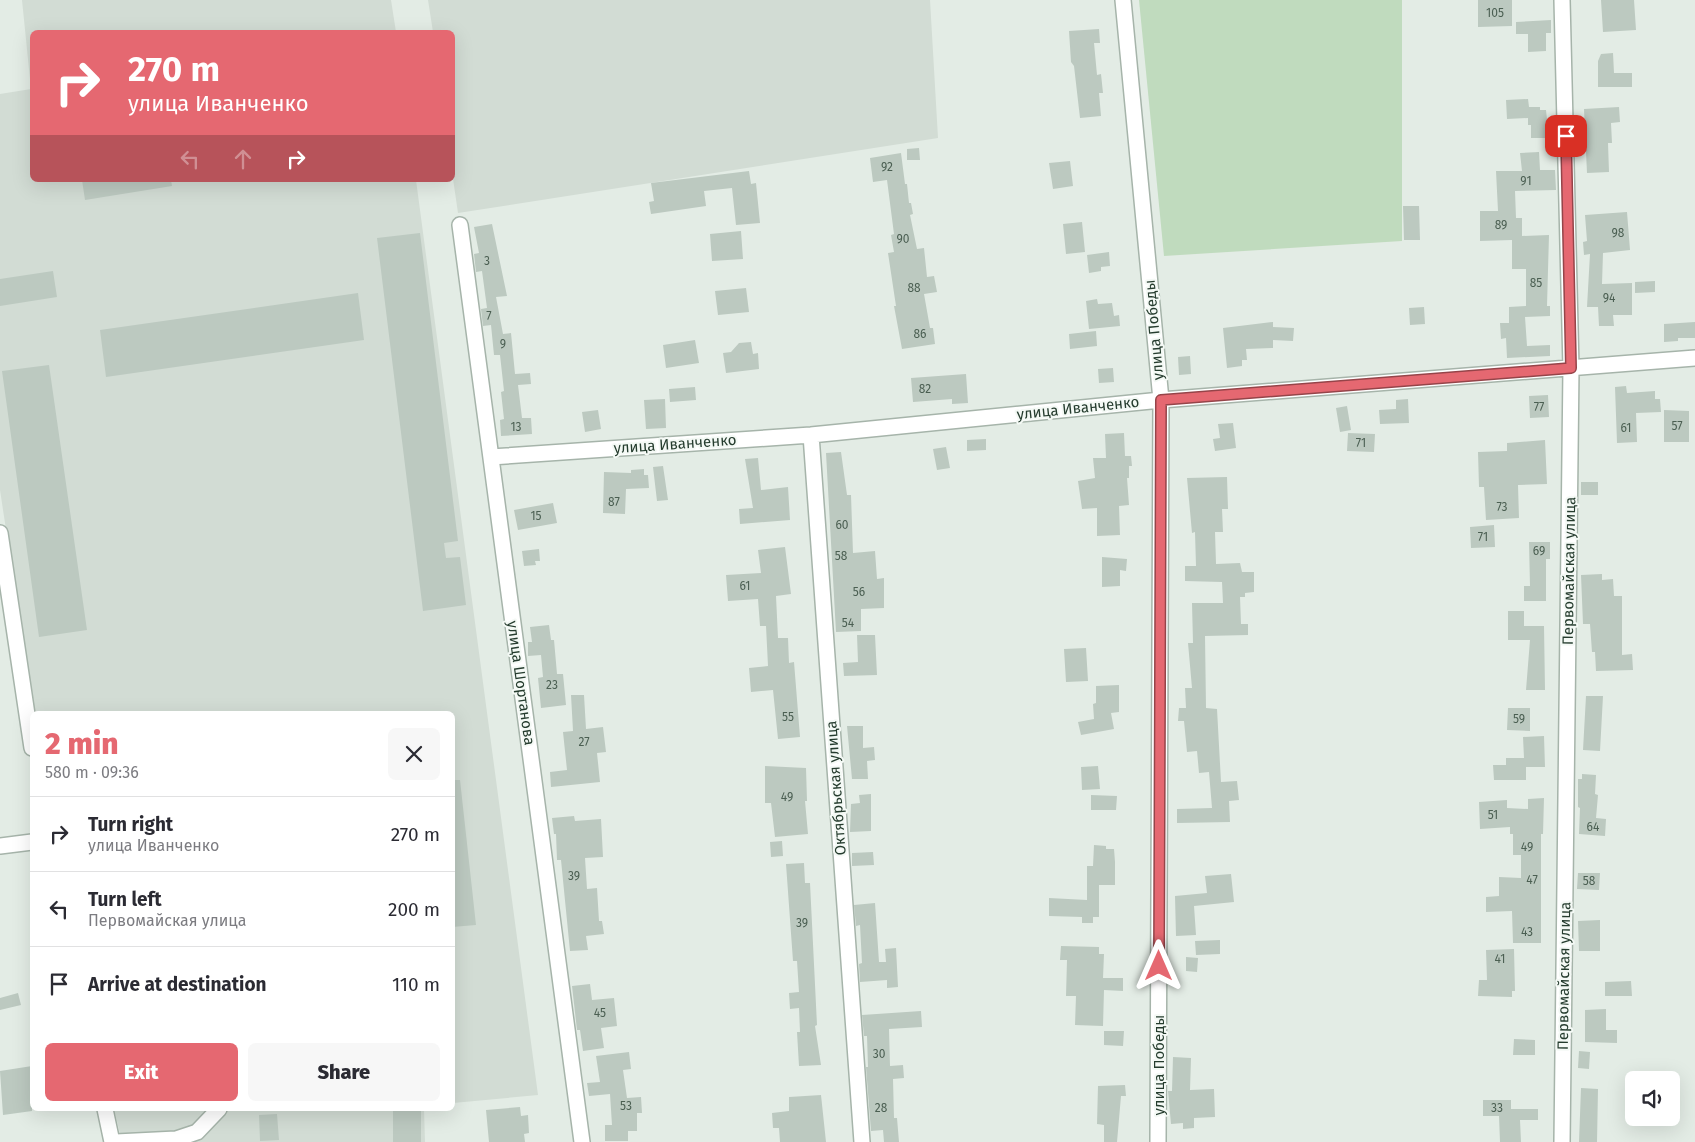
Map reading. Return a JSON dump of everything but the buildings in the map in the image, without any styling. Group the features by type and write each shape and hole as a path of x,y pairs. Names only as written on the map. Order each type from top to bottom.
{"street":[{"name":"улица Победы","path":"1123,0 1161,400 1158,1142"},
{"name":"Первомайская улица","path":"1562,0 1571,368 1562,1142"},
{"name":"улица Шортанова","path":"460,225 582,1142"},
{"name":"улица Иванченко","path":"491,457 811,435 1161,400 1695,358"},
{"name":"Октябрьская улица","path":"811,435 862,1142"},
{"path":"0,533 30,735"},
{"path":"0,846 30,842"},
{"path":"105,1111 112,1142"},
{"path":"116,1142 176,1139 197,1132 216,1111"}],"shaded area":[{"path":"22,0 391,0 396,30 30,30 30,79"},
{"path":"428,0 930,0 938,138 458,213 453,182 455,182 455,30 433,30"},
{"path":"30,89 30,182 416,182 538,1095 455,1103 455,711 34,711 0,490 0,94"},
{"path":"114,1111 424,1111 425,1142 122,1142"}],"green space":[{"path":"1139,0 1402,0 1402,241 1164,256"}],"route":[{"path":"1159,966 1161,400 1571,368 1566,136"}]}
